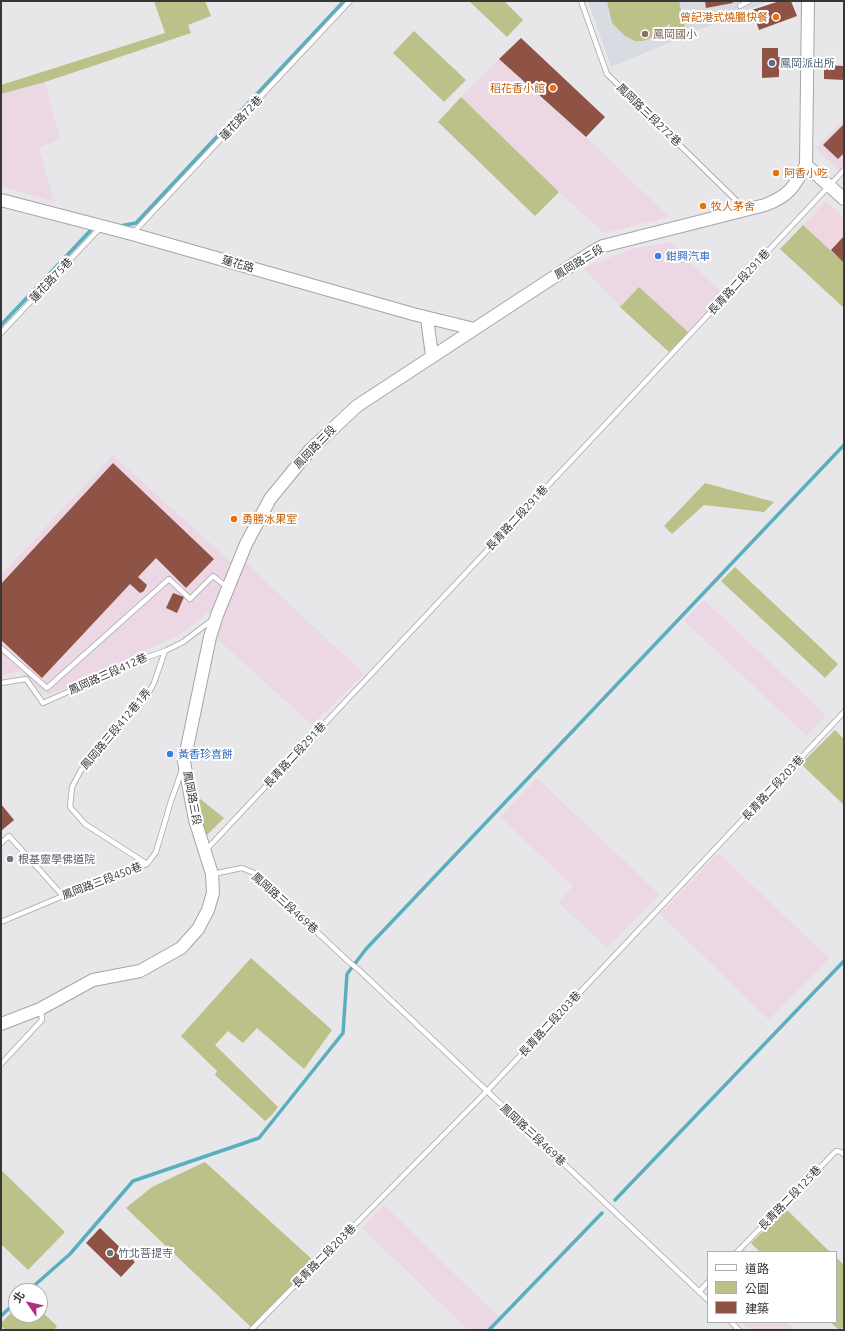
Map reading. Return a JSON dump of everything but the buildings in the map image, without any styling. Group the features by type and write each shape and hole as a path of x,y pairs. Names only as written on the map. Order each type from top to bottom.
{"street":[{"name":"鳳岡路三段","path":"1,1024 40,1009 94,980 140,971 181,948 198,929 208,910 213,894 212,874 195,820 184,762 210,637 246,544 270,499 310,450 357,406 585,256 603,246 765,205 779,200 796,185 806,166 808,1"},
{"path":"806,166 844,199"},
{"name":"蓮花路","path":"1,200 132,234 427,318 474,329"},
{"path":"427,318 432,356"}],"lane":[{"name":"蓮花路72巷","path":"132,234 350,1"},
{"name":"鳳岡路三段272巷","path":"582,1 606,74 746,210"},
{"path":"740,6 750,1"},
{"name":"長青路二段291巷","path":"205,851 844,170"},
{"name":"蓮花路75巷","path":"1,333 101,226"},
{"path":"1,648 47,688 169,579 190,599 214,576 228,588"},
{"name":"鳳岡路三段412巷","path":"1,683 26,679 43,703 183,642 217,616"},
{"name":"鳳岡路三段412巷1弄","path":"147,864 85,824 70,807 72,787 81,770 148,694 154,683 165,651"},
{"name":"長青路二段203巷","path":"251,1330 487,1091 844,712"},
{"name":"鳳岡路三段450巷","path":"1,922 63,896 147,864 156,852 184,762"},
{"path":"1,843 9,836 63,896"},
{"name":"鳳岡路三段469巷","path":"212,874 242,868 254,873 359,970 707,1299"},
{"path":"1,1064 42,1020 40,1009"},
{"name":"長青路二段125巷","path":"738,1251 836,1151 841,1152 844,1155"},
{"path":"699,1292 707,1283"}],"shaded area":[{"name":"鳳岡國小","path":"588,1 769,1 611,67"},
{"path":"499,59 586,137 669,217 604,233 559,192 461,97"},
{"path":"45,82 60,139 39,148 54,202 1,186 1,94"},
{"path":"844,120 844,176 816,148"},
{"path":"826,201 844,219 844,263 803,225"},
{"path":"670,242 723,294 688,332 639,287 620,307 584,269 595,263 632,249"},
{"path":"113,455 232,563 216,607 179,635 49,695 41,691 20,671 1,676 1,575"},
{"path":"244,561 364,674 312,725 214,636"},
{"path":"704,600 826,715 807,736 684,621"},
{"path":"537,778 659,894 607,948 558,902 573,886 500,817"},
{"path":"718,853 829,958 769,1020 660,914"},
{"path":"384,1205 499,1317 487,1330 468,1330 362,1228"},
{"path":"742,1323 788,1323 795,1330 749,1330"}],"green space":[{"path":"154,1 205,1 211,16 188,25 191,33 45,82 1,94 1,85 165,33"},
{"path":"469,1 504,1 523,20 507,37"},
{"path":"607,1 679,1 687,37 673,41 669,23 661,34 643,41 635,41 625,36 612,23"},
{"path":"414,31 466,80 444,102 393,53"},
{"path":"461,97 559,192 535,216 438,122"},
{"path":"803,225 844,263 844,308 780,249"},
{"path":"639,287 688,332 669,352 620,307"},
{"path":"705,483 774,502 764,512 704,505 672,534 664,526"},
{"path":"735,567 838,664 825,678 721,581"},
{"path":"835,730 844,739 844,805 801,764"},
{"path":"194,794 224,818 205,837"},
{"path":"251,958 332,1030 304,1069 257,1028 243,1043 228,1031 215,1045 278,1107 265,1121 215,1075 217,1071 181,1036"},
{"path":"205,1162 315,1262 252,1328 126,1208 152,1187"},
{"path":"1,1170 65,1232 28,1270 1,1244"},
{"path":"786,1209 829,1251 759,1251 751,1243"},
{"path":"837,1258 844,1265 844,1327 839,1330 831,1323 837,1323"},
{"path":"8,1316 8,1323 48,1323 48,1318 57,1326 54,1330 6,1330 1,1326 1,1323"}],"waterway":[{"path":"120,226 136,223 344,1"},
{"path":"1,325 90,231"},
{"path":"37,1283 70,1254 133,1181 259,1138 343,1033 347,974 366,949 844,445"},
{"path":"615,1200 844,961"},
{"path":"489,1330 602,1213"},
{"path":"1,1316 8,1309"}],"place":[{"name":"曾記港式燒臘快餐","path":"776,17"},
{"name":"鳳岡國小","path":"645,34"},
{"name":"鳳岡派出所","path":"772,63"},
{"name":"稻花香小館","path":"553,88"},
{"name":"阿香小吃","path":"776,173"},
{"name":"牧人茅舍","path":"703,206"},
{"name":"鉗興汽車","path":"658,256"},
{"name":"勇勝冰果室","path":"234,519"},
{"name":"黃香珍喜餅","path":"170,754"},
{"name":"根基靈學佛道院","path":"10,859"},
{"name":"竹北菩提寺","path":"110,1253"}]}
